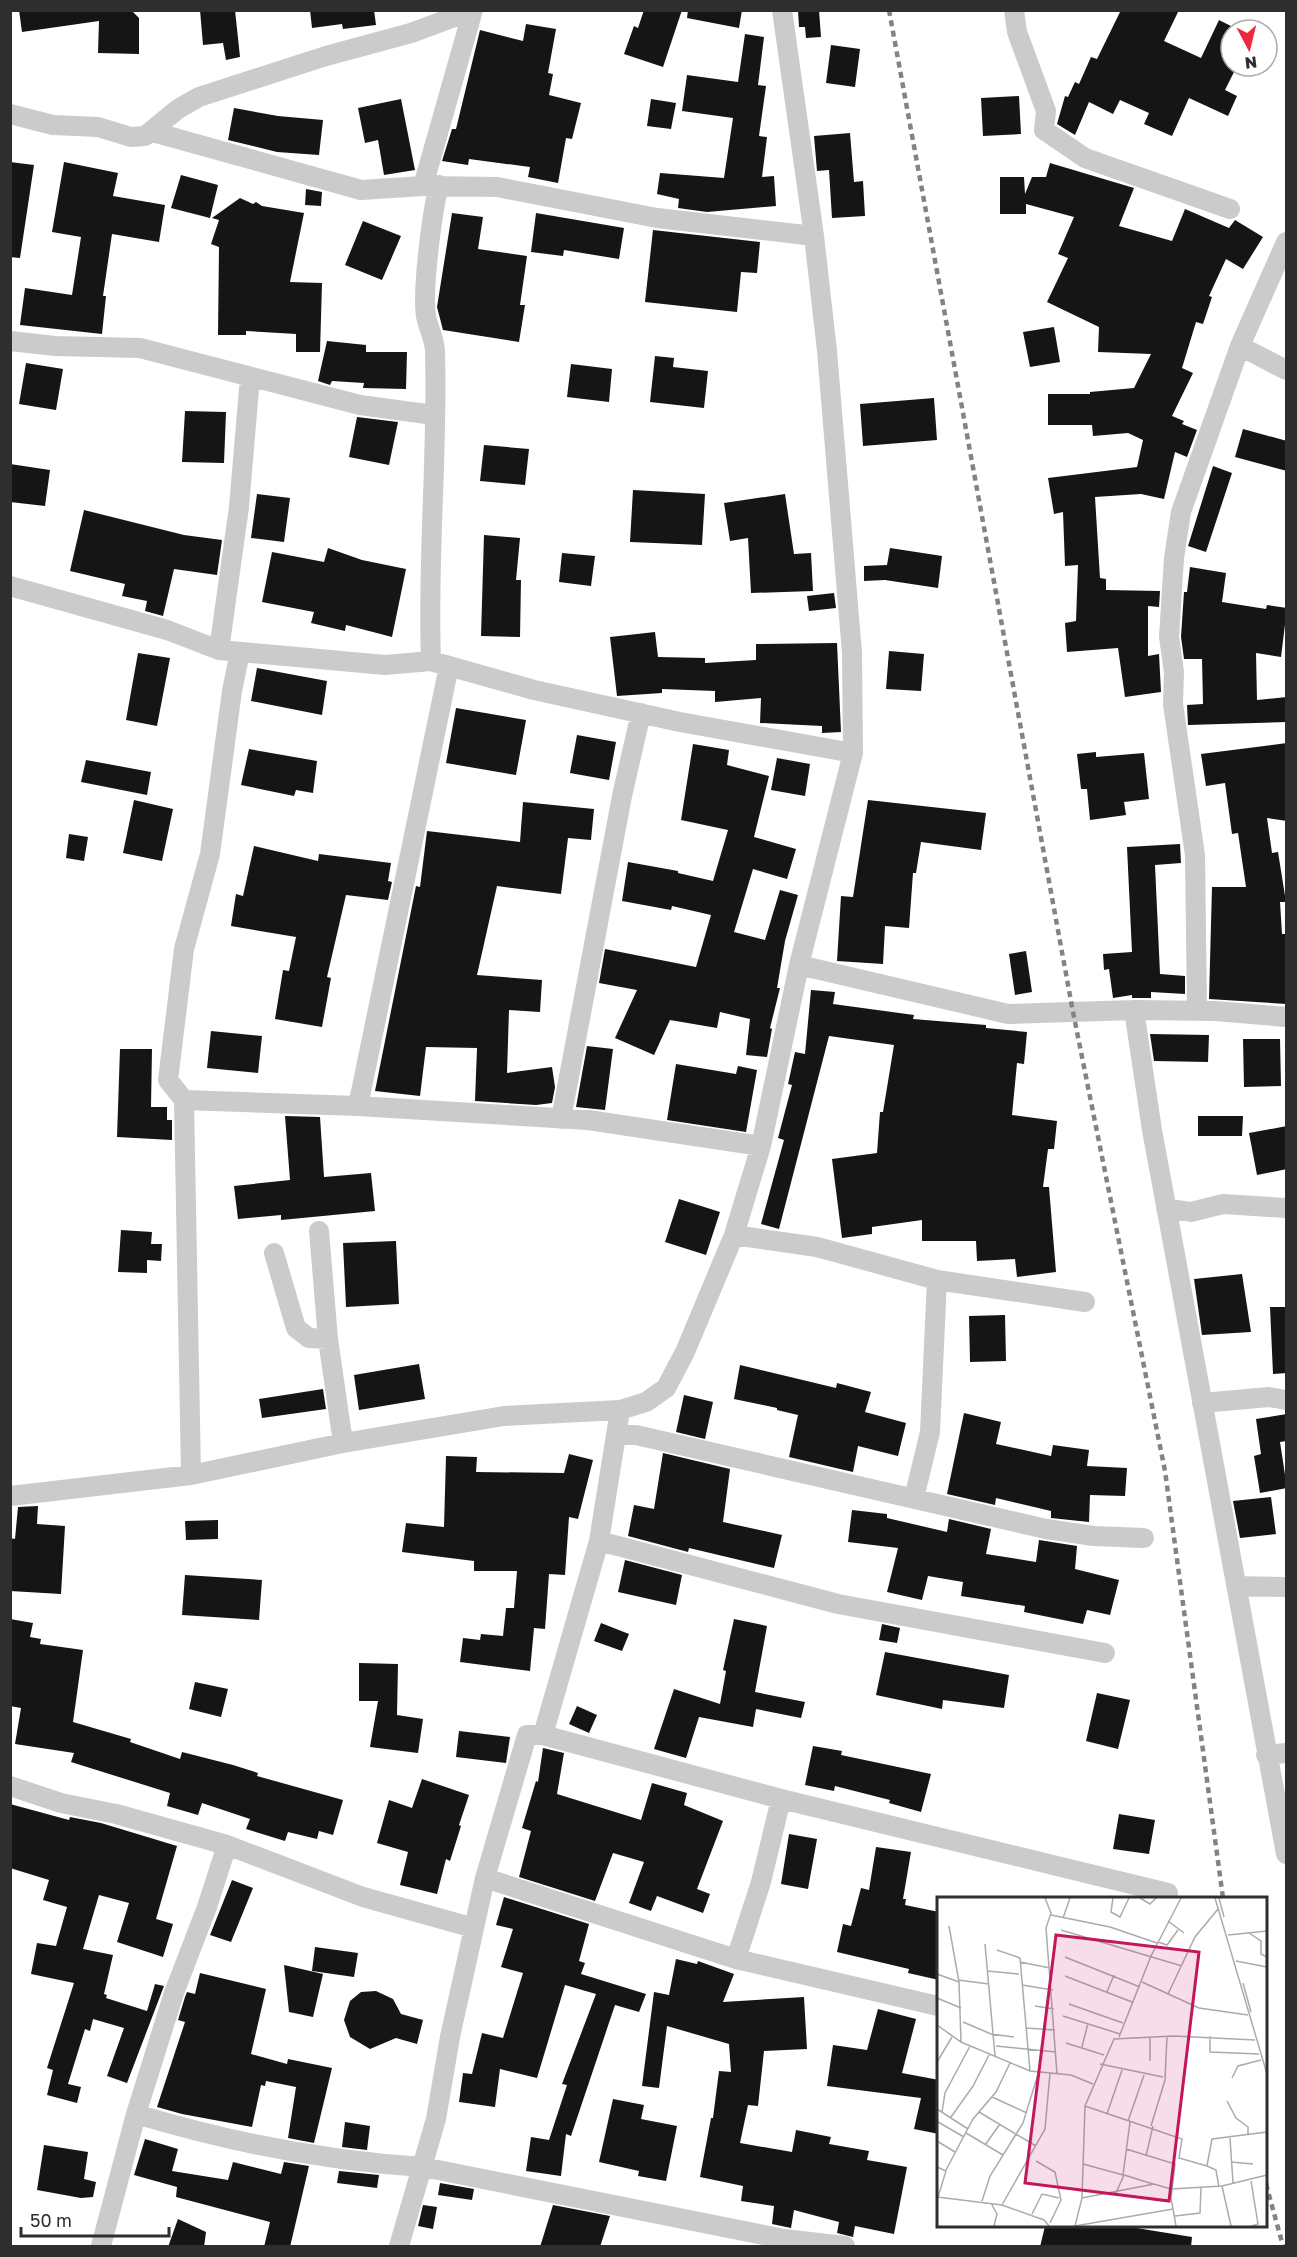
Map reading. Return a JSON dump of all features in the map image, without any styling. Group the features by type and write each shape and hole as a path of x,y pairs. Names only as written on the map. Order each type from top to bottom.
{"street":[{"path":"10,114 53,125 98,127 131,137 145,136 153,132 178,109 199,97 326,56 411,33 473,10"},
{"path":"358,1106 440,664 429,616 435,348 426,315 431,186 473,10"},
{"path":"10,1496 191,1476 343,1443 504,1416 620,1410 646,1402 666,1388 685,1352 734,1235 761,1146 800,965 853,753 852,653 827,351 814,236 782,10"},
{"path":"1014,10 1017,32 1046,111 1044,130 1085,158 1230,209"},
{"path":"153,132 361,190 431,186 497,187 657,218 814,236"},
{"path":"1197,1011 1195,855 1173,704 1174,672 1169,637 1173,580 1182,512 1240,346 1287,242"},
{"path":"10,341 55,346 140,348 360,405 434,415"},
{"path":"1240,346 1287,370"},
{"path":"219,650 239,507 250,377"},
{"path":"10,586 168,630 219,650 385,665 440,664 534,690 641,713 853,753"},
{"path":"191,1476 184,1100 168,1080 184,950 210,854 232,691 240,652"},
{"path":"561,1119 622,796 641,713"},
{"path":"800,965 1008,1014 1134,1010 1197,1011 1287,1017"},
{"path":"1134,1010 1166,1208 1266,1755 1287,1854"},
{"path":"184,1100 358,1106 588,1120 761,1146"},
{"path":"1166,1208 1191,1212 1223,1204 1287,1208"},
{"path":"319,1232 328,1340 343,1443"},
{"path":"734,1235 817,1247 937,1280 1086,1302"},
{"path":"274,1254 296,1328 309,1338 328,1340"},
{"path":"914,1498 930,1432 937,1280"},
{"path":"1202,1403 1269,1397 1287,1400"},
{"path":"543,1735 599,1541 620,1410"},
{"path":"616,1435 636,1436 1046,1529 1094,1536 1144,1538"},
{"path":"599,1541 838,1604 1105,1653"},
{"path":"1236,1586 1287,1587"},
{"path":"399,2247 423,2167 484,1878 527,1735 543,1735 781,1799 1168,1893"},
{"path":"1266,1755 1287,1753"},
{"path":"10,1786 61,1803 116,1814 227,1845 363,1897 474,1928"},
{"path":"736,1959 760,1882 781,1799"},
{"path":"100,2247 136,2114 174,1993 207,1908 227,1845"},
{"path":"484,1878 736,1959 937,2006"},
{"path":"136,2114 204,2134 376,2164 423,2167 784,2239 845,2247"}],"building":[{"path":"19,10 131,10 139,18 139,54 98,53 99,21 22,32"},
{"path":"200,10 235,10 240,57 226,60 223,43 203,45"},
{"path":"310,10 374,10 376,25 343,29 342,24 312,28"},
{"path":"644,10 682,10 663,67 624,54 634,26 638,28"},
{"path":"688,10 742,10 739,28 687,18"},
{"path":"798,10 819,10 821,37 806,38 805,27 799,27"},
{"path":"1121,10 1179,10 1164,41 1201,58 1219,20 1219,78 1231,78 1225,90 1237,96 1228,116 1189,98 1172,136 1144,124 1149,113 1120,100 1113,114 1089,102 1075,135 1057,124 1065,96 1068,97 1075,82 1079,84 1091,57 1097,59"},
{"path":"526,24 556,29 548,73 553,74 549,95 581,103 572,139 566,138 558,183 528,177 530,167 469,159 468,165 442,161 452,129 456,129 480,30 523,41"},
{"path":"745,34 764,37 758,85 766,86 759,136 767,137 762,177 774,176 776,206 707,212 678,208 679,199 657,194 660,173 724,178 733,118 682,111 687,75 738,82"},
{"path":"831,45 860,49 855,87 826,83"},
{"path":"1019,96 1021,134 983,136 981,98"},
{"path":"401,99 415,170 384,175 378,140 365,143 358,108"},
{"path":"651,99 676,103 671,129 647,126"},
{"path":"234,108 278,116 323,120 319,155 277,152 228,140"},
{"path":"850,133 854,182 863,181 865,216 832,218 829,170 817,171 814,136"},
{"path":"10,162 34,165 20,258 10,257"},
{"path":"64,162 118,173 113,196 165,205 159,242 112,234 103,296 106,296 102,334 20,325 25,288 72,295 81,237 52,232"},
{"path":"1050,163 1134,188 1119,226 1172,241 1185,209 1229,228 1235,220 1263,237 1243,269 1226,259 1209,296 1212,297 1203,324 1196,322 1182,368 1193,373 1172,416 1184,421 1182,424 1197,430 1187,457 1175,452 1164,499 1141,494 1095,497 1100,578 1106,579 1106,590 1160,591 1159,607 1148,606 1148,656 1159,654 1161,692 1125,697 1118,648 1067,652 1065,623 1076,621 1078,565 1065,566 1063,512 1054,514 1048,478 1137,467 1143,440 1128,433 1093,436 1092,425 1048,425 1048,394 1090,394 1090,392 1134,388 1151,354 1098,352 1099,327 1047,302 1068,258 1058,254 1074,217 1026,204 1026,214 1000,214 1000,177 1024,177 1025,194 1032,177 1046,177"},
{"path":"181,175 218,185 210,218 171,208"},
{"path":"306,189 322,192 321,206 305,205"},
{"path":"240,198 253,204 256,202 262,206 304,213 290,282 322,283 320,352 296,352 296,334 246,331 246,335 218,335 219,247 211,244 219,220 212,218"},
{"path":"452,213 483,217 478,249 527,256 520,305 525,305 519,342 443,330 437,307"},
{"path":"536,213 624,228 619,259 564,250 563,256 531,252"},
{"path":"363,221 401,236 382,280 345,265"},
{"path":"653,230 760,242 757,273 741,272 737,312 645,302"},
{"path":"1054,327 1060,362 1030,367 1023,332"},
{"path":"327,341 366,345 366,352 407,352 406,389 363,388 364,383 332,381 330,385 318,381"},
{"path":"655,356 674,358 673,367 708,371 704,408 650,402"},
{"path":"26,363 63,369 56,410 19,404"},
{"path":"571,364 612,369 609,402 567,397"},
{"path":"934,398 937,440 863,446 860,404"},
{"path":"185,411 226,412 224,463 182,462"},
{"path":"357,417 398,422 389,465 349,457"},
{"path":"1243,429 1287,441 1287,471 1235,457"},
{"path":"484,445 529,449 525,485 480,481"},
{"path":"10,464 50,470 45,506 10,502"},
{"path":"1213,466 1232,473 1206,552 1188,546"},
{"path":"633,490 705,494 702,545 630,542"},
{"path":"257,494 290,498 284,542 251,538"},
{"path":"785,494 794,554 811,553 813,591 751,593 748,538 730,541 724,503"},
{"path":"84,510 184,535 222,540 217,575 174,569 163,616 145,611 147,601 122,596 125,584 70,571"},
{"path":"484,535 520,538 516,580 521,580 520,637 481,636"},
{"path":"328,548 362,560 406,569 392,637 346,625 345,631 311,623 314,612 262,602 272,552 324,562"},
{"path":"890,548 942,556 938,588 885,580 864,581 864,566 887,565"},
{"path":"562,553 595,556 591,586 559,582"},
{"path":"1190,567 1226,573 1222,602 1266,609 1267,605 1287,608 1281,657 1256,653 1257,700 1287,697 1287,722 1188,725 1187,705 1203,704 1202,659 1184,659 1181,637 1184,592 1187,592"},
{"path":"834,593 836,608 809,611 807,596"},
{"path":"655,632 658,657 705,658 705,663 756,660 756,644 837,643 841,732 822,733 822,726 760,723 761,698 715,702 715,691 662,689 662,693 617,696 610,637"},
{"path":"889,651 924,654 921,691 886,689"},
{"path":"138,653 170,658 157,726 126,720"},
{"path":"257,668 327,681 322,715 251,701"},
{"path":"456,708 526,720 516,775 446,763"},
{"path":"577,735 616,742 609,780 570,773"},
{"path":"1287,743 1287,821 1267,818 1272,853 1278,852 1286,902 1280,902 1282,934 1287,934 1287,1004 1209,999 1212,887 1246,887 1238,833 1232,834 1225,783 1206,786 1201,754"},
{"path":"693,744 729,750 727,765 769,776 754,837 796,849 787,879 753,869 734,932 765,940 780,890 798,895 785,941 777,988 780,988 770,1028 772,1029 767,1057 746,1055 750,1019 720,1012 717,1028 670,1020 654,1055 615,1038 637,990 599,983 605,949 696,967 711,915 672,906 671,910 622,901 628,862 678,871 678,873 713,881 728,830 681,820"},
{"path":"249,749 317,761 313,793 296,790 294,796 241,785"},
{"path":"1096,752 1096,757 1144,753 1149,799 1124,802 1126,815 1090,820 1087,789 1081,789 1077,754"},
{"path":"777,758 810,764 805,796 771,790"},
{"path":"86,760 151,772 147,795 81,782"},
{"path":"134,800 173,809 162,861 123,853"},
{"path":"868,800 986,813 981,850 921,842 916,873 913,873 909,928 885,926 883,964 837,961 841,896 853,897"},
{"path":"523,802 594,809 591,840 568,838 561,894 497,886 477,975 542,980 540,1012 509,1010 507,1073 552,1067 555,1087 552,1103 536,1105 475,1101 477,1048 426,1047 420,1096 375,1091 416,886 420,887 427,831 520,842"},
{"path":"69,834 88,837 84,861 66,858"},
{"path":"1180,844 1181,863 1155,865 1160,974 1185,976 1185,994 1151,992 1151,998 1132,998 1132,995 1113,998 1109,969 1104,970 1103,954 1132,952 1127,847"},
{"path":"254,846 318,861 319,854 391,863 388,881 392,882 388,900 346,895 327,977 331,978 322,1027 275,1019 283,970 289,971 296,937 231,926 236,894 243,896"},
{"path":"1026,951 1032,992 1015,995 1009,954"},
{"path":"811,990 835,992 833,1004 914,1015 913,1019 986,1025 986,1028 1027,1032 1024,1064 1017,1063 1012,1115 1057,1121 1054,1149 1048,1149 1043,1187 1049,1187 1056,1272 1017,1277 1015,1259 977,1261 976,1241 922,1241 922,1220 872,1227 872,1234 842,1238 832,1159 877,1153 880,1112 883,1112 894,1045 829,1036 779,1229 761,1224 784,1140 778,1138 792,1085 788,1084 795,1052 805,1054"},
{"path":"211,1031 262,1036 258,1073 207,1068"},
{"path":"1150,1034 1209,1035 1208,1062 1154,1061"},
{"path":"1243,1039 1280,1039 1281,1086 1244,1087"},
{"path":"587,1046 613,1049 605,1110 576,1107"},
{"path":"120,1049 152,1049 151,1107 167,1107 167,1120 172,1120 172,1140 117,1137"},
{"path":"676,1064 736,1074 738,1066 757,1070 746,1132 667,1120"},
{"path":"285,1116 320,1117 324,1177 371,1173 375,1211 281,1220 281,1215 238,1219 234,1186 290,1180"},
{"path":"1198,1116 1243,1116 1242,1136 1198,1136"},
{"path":"1287,1126 1287,1169 1257,1175 1249,1133"},
{"path":"679,1199 720,1212 706,1255 665,1242"},
{"path":"121,1230 152,1232 151,1244 162,1244 161,1261 147,1260 147,1273 118,1272"},
{"path":"396,1241 399,1304 346,1307 343,1243"},
{"path":"1242,1274 1251,1332 1202,1335 1194,1279"},
{"path":"1270,1307 1287,1307 1287,1373 1273,1374"},
{"path":"1005,1315 1006,1361 970,1362 969,1316"},
{"path":"419,1364 425,1399 359,1410 354,1375"},
{"path":"740,1365 836,1388 837,1383 871,1392 865,1412 906,1423 898,1456 858,1446 853,1472 789,1457 798,1415 734,1399"},
{"path":"323,1389 326,1409 262,1418 259,1399"},
{"path":"684,1395 713,1402 705,1439 676,1432"},
{"path":"964,1413 1001,1422 996,1444 1051,1456 1053,1445 1089,1450 1087,1466 1127,1468 1125,1496 1090,1495 1089,1522 1051,1518 1051,1511 996,1498 995,1505 947,1494"},
{"path":"1287,1414 1287,1441 1280,1442 1287,1488 1260,1493 1254,1456 1261,1454 1256,1419"},
{"path":"663,1453 730,1469 723,1522 782,1535 774,1568 689,1548 688,1552 628,1536 634,1505 654,1509"},
{"path":"569,1454 593,1460 578,1519 569,1517 565,1575 549,1574 545,1629 534,1628 530,1671 460,1662 463,1638 480,1640 481,1634 503,1636 506,1608 514,1608 517,1571 474,1571 474,1561 402,1552 406,1523 444,1527 446,1456 477,1457 476,1472 564,1473"},
{"path":"1271,1497 1276,1534 1240,1538 1233,1501"},
{"path":"38,1506 37,1524 65,1526 61,1594 10,1591 10,1538 15,1539 18,1507"},
{"path":"852,1510 887,1514 887,1518 947,1532 949,1519 991,1529 986,1554 1036,1562 1039,1540 1077,1546 1075,1569 1119,1580 1110,1615 1087,1610 1083,1624 1024,1612 1025,1606 961,1596 963,1582 928,1576 922,1600 887,1592 898,1548 848,1542"},
{"path":"218,1520 218,1539 186,1540 185,1521"},
{"path":"625,1560 682,1575 676,1605 618,1592"},
{"path":"185,1575 262,1580 259,1620 182,1615"},
{"path":"10,1619 33,1623 30,1637 41,1639 40,1644 83,1650 73,1722 131,1739 130,1742 180,1759 182,1752 233,1765 258,1773 257,1776 343,1800 333,1835 319,1831 317,1839 288,1832 285,1841 246,1829 250,1819 202,1803 198,1815 167,1806 170,1793 71,1762 74,1753 15,1744 21,1708 10,1706"},
{"path":"734,1619 767,1626 755,1692 805,1702 801,1718 756,1709 753,1727 699,1717 686,1758 654,1749 674,1689 720,1704 726,1671 723,1670"},
{"path":"601,1623 629,1634 622,1651 594,1641"},
{"path":"882,1624 900,1628 897,1643 879,1640"},
{"path":"885,1652 1009,1675 1004,1708 943,1700 942,1709 876,1695"},
{"path":"359,1663 398,1664 397,1715 423,1719 418,1753 370,1747 378,1701 359,1701"},
{"path":"195,1682 228,1689 221,1717 189,1709"},
{"path":"1097,1693 1130,1700 1118,1749 1086,1741"},
{"path":"577,1706 597,1715 589,1733 569,1724"},
{"path":"459,1731 510,1737 506,1763 456,1757"},
{"path":"813,1746 842,1751 841,1755 931,1774 921,1812 889,1803 890,1800 835,1786 834,1791 805,1785"},
{"path":"543,1748 564,1753 557,1794 641,1820 652,1783 687,1793 684,1805 723,1821 697,1889 710,1894 703,1913 657,1896 651,1911 629,1903 644,1862 613,1853 595,1901 519,1877 531,1831 522,1828 536,1781 538,1782"},
{"path":"422,1779 469,1795 450,1861 446,1859 437,1894 400,1885 408,1852 377,1843 389,1800 412,1808"},
{"path":"10,1804 69,1820 70,1817 101,1823 177,1846 156,1919 173,1924 163,1957 117,1942 129,1903 99,1895 83,1949 113,1955 104,1994 107,1995 106,1998 147,2011 155,1984 164,1986 127,2083 107,2076 124,2028 93,2019 90,2031 85,2029 68,2084 81,2087 77,2103 47,2095 53,2070 47,2068 74,1983 31,1974 37,1943 56,1946 67,1907 43,1900 49,1880 10,1868"},
{"path":"1119,1814 1155,1820 1149,1854 1113,1849"},
{"path":"789,1834 817,1839 808,1889 781,1884"},
{"path":"876,1847 911,1852 903,1899 906,1899 905,1905 937,1912 937,1980 908,1973 909,1969 837,1952 843,1924 851,1926 861,1888 869,1890"},
{"path":"232,1880 253,1888 231,1942 210,1935"},
{"path":"504,1897 589,1924 579,1961 585,1963 581,1974 646,1994 639,2012 615,2005 571,2136 566,2134 561,2176 526,2171 531,2137 549,2140 567,2085 562,2084 596,1994 565,1985 537,2078 500,2069 495,2107 459,2102 463,2073 472,2074 482,2033 503,2038 523,1973 501,1967 513,1929 496,1925"},
{"path":"315,1947 358,1953 354,1977 312,1971"},
{"path":"676,1959 697,1964 698,1961 734,1974 723,2002 804,1997 807,2049 764,2051 758,2106 748,2105 740,2143 792,2152 796,2130 831,2137 829,2144 869,2151 867,2160 907,2167 894,2234 855,2226 853,2237 837,2233 839,2222 794,2210 791,2228 772,2224 774,2206 741,2201 743,2186 700,2177 711,2118 713,2118 719,2071 731,2072 729,2044 667,2026 659,2088 642,2086 654,1992 669,1995"},
{"path":"284,1965 323,1974 313,2017 289,2012"},
{"path":"200,1973 266,1989 251,2054 287,2064 288,2059 332,2068 314,2143 288,2138 296,2087 266,2081 265,2086 261,2085 252,2127 157,2107 185,2022 178,2020 185,1997 187,1992 195,1994"},
{"path":"376,1991 393,1999 401,2014 423,2020 417,2044 396,2038 370,2049 350,2037 344,2020 350,2001 361,1992"},
{"path":"878,2009 916,2019 902,2073 937,2080 937,2134 914,2129 921,2098 827,2086 833,2045 867,2050"},
{"path":"613,2099 644,2105 641,2119 677,2126 666,2181 638,2176 639,2171 599,2162"},
{"path":"345,2122 370,2126 367,2150 342,2147"},
{"path":"145,2139 178,2149 172,2171 228,2180 233,2162 281,2174 284,2162 309,2166 290,2247 264,2247 270,2222 176,2197 177,2187 134,2175"},
{"path":"44,2145 88,2152 84,2179 96,2182 93,2197 81,2198 37,2190"},
{"path":"339,2171 379,2175 377,2188 337,2183"},
{"path":"440,2183 474,2189 472,2200 438,2195"},
{"path":"423,2205 437,2207 433,2229 418,2226"},
{"path":"553,2205 610,2216 600,2247 540,2247"},
{"path":"178,2219 206,2232 204,2247 168,2247"},
{"path":"1045,2227 1130,2227 1192,2237 1191,2247 1040,2247"}],"railway":[{"path":"889,10 1073,1012 1165,1471 1223,1897"},
{"path":"1267,2188 1283,2246"}]}
